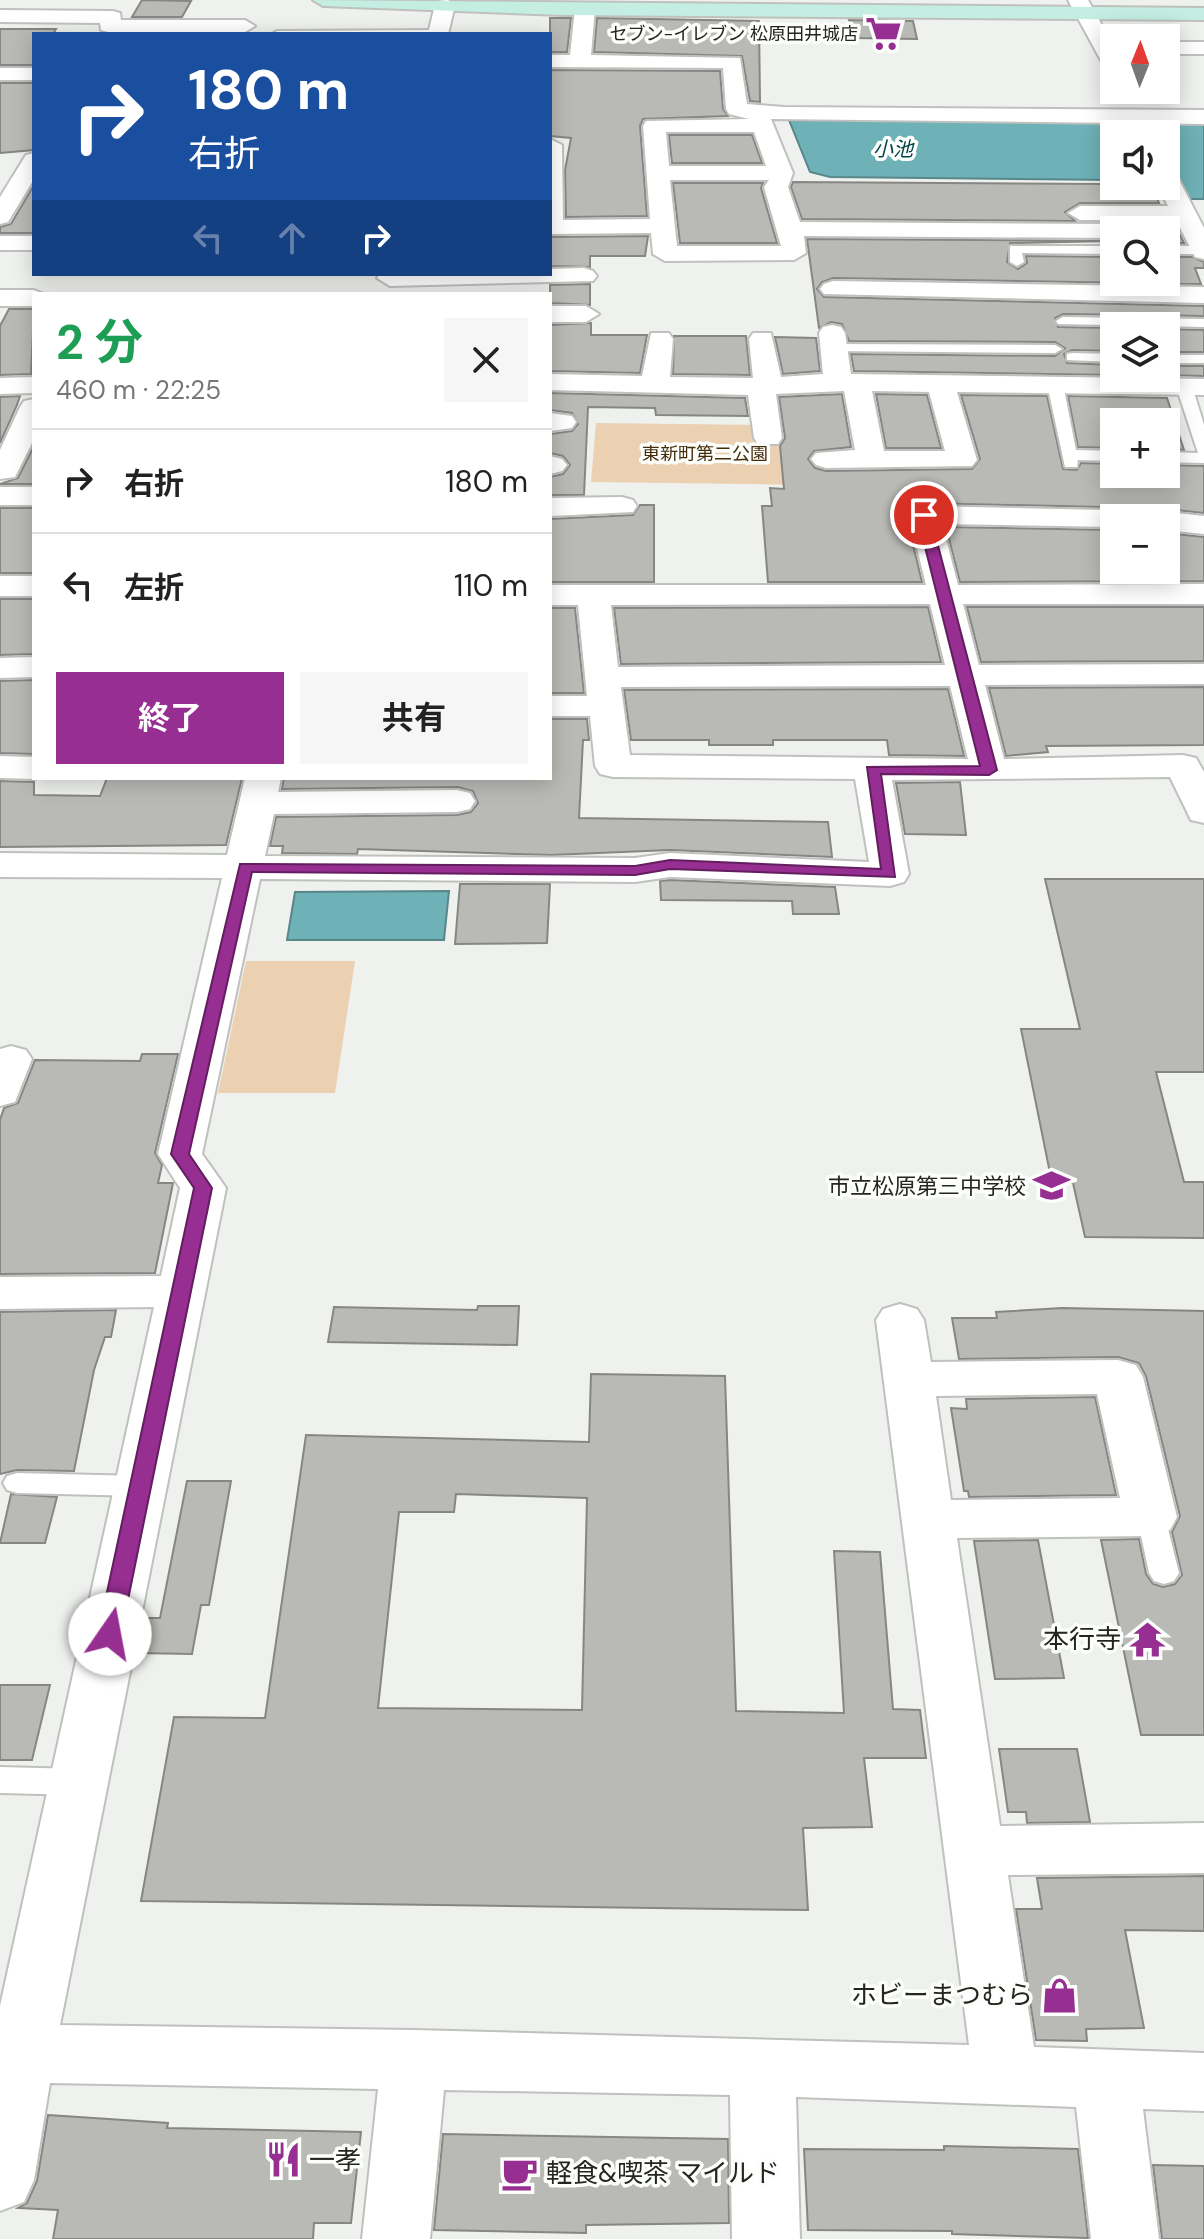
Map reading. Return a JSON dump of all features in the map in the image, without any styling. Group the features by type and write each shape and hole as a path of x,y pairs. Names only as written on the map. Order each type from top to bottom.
{"main road":[{"path":"323,0 585,9 1082,6 1204,14"}],"street":[{"path":"438,32 445,5"},
{"path":"1082,6 1100,37"},
{"path":"585,9 593,68"},
{"path":"0,16 245,26"},
{"path":"1180,48 1204,48"},
{"path":"552,61 593,68 669,70 733,62 737,109 759,118 781,173 776,187 791,229 794,253 665,254 654,126 759,118 784,114 1100,124"},
{"path":"0,74 32,74"},
{"path":"1180,120 1204,117"},
{"path":"552,206 557,138"},
{"path":"2,214 32,163"},
{"path":"658,173 781,173"},
{"path":"780,200 811,201"},
{"path":"1178,200 1197,236"},
{"path":"963,201 972,230"},
{"path":"2,214 32,211"},
{"path":"1070,213 1197,236"},
{"path":"552,233 663,226"},
{"path":"791,229 1100,231"},
{"path":"552,234 597,246"},
{"path":"0,243 32,243"},
{"path":"389,282 584,276"},
{"path":"833,289 1204,295"},
{"path":"0,298 32,298"},
{"path":"552,314 586,314"},
{"path":"655,384 660,339"},
{"path":"762,339 768,438"},
{"path":"833,341 871,459"},
{"path":"552,382 764,386 847,382 1194,386"},
{"path":"826,459 962,460 940,382"},
{"path":"0,386 32,385"},
{"path":"32,417 2,483 32,495"},
{"path":"552,507 622,506"},
{"path":"989,770 924,515 1100,518"},
{"path":"1180,522 1204,525"},
{"path":"0,586 32,586"},
{"path":"593,594 613,766 872,770 1183,766 1204,812"},
{"path":"552,595 1204,594"},
{"path":"0,668 32,667"},
{"path":"552,705 604,692 964,675 1204,674"},
{"path":"0,767 32,768"},
{"path":"0,865 635,870 670,865 890,874 872,770"},
{"path":"0,2180 11,2053 79,1782 203,1188 180,1154 246,867 260,790 457,801"},
{"path":"0,1293 182,1291"},
{"path":"900,1320 1005,2074"},
{"path":"907,1379 1118,1377 1151,1517 927,1519"},
{"path":"974,1851 1204,1848"},
{"path":"11,2053 762,2067 1204,2082"},
{"path":"396,2239 414,2059"},
{"path":"762,2067 766,2239"},
{"path":"1106,2078 1125,2239"}],"lane":[{"path":"278,28 332,32"},
{"path":"1017,262 1015,249 1100,250"},
{"path":"1063,321 1204,323"},
{"path":"833,341 1055,349"},
{"path":"1072,357 1100,358"},
{"path":"1180,359 1204,359"},
{"path":"1055,384 1070,459 1100,457"},
{"path":"1194,386 1204,450"},
{"path":"1180,457 1204,458"},
{"path":"17,1483 140,1486"},
{"path":"1151,1517 1164,1573"},
{"path":"0,1780 79,1782"}],"green space":[{"name":"東新町第二公園","path":"596,423 774,425 776,443 816,444 820,485 591,482"},
{"path":"246,961 355,961 335,1093 218,1093"}],"water":[{"name":"小池","path":"789,120 1100,123 1100,180 830,177 810,172"},
{"path":"1180,121 1204,121 1204,199 1185,199 1180,188"},
{"path":"449,891 444,940 287,940 295,892"}],"building":[{"path":"142,0 191,1 182,17 132,17"},
{"path":"550,18 571,18 567,52 552,52"},
{"path":"597,18 759,21 760,102 750,101 742,56 594,52"},
{"path":"849,20 913,21 917,39 853,38"},
{"path":"0,29 56,29 54,32 32,32 32,65 0,65"},
{"path":"552,70 720,71 723,109 728,116 643,119 640,126 647,216 566,217 565,170 571,138 552,136"},
{"path":"0,83 32,83 32,150 0,153"},
{"path":"669,135 752,135 762,163 672,163"},
{"path":"793,182 1100,184 1100,200 1158,200 1159,203 1080,203 1065,212 1075,221 802,219 791,187"},
{"path":"673,183 763,183 761,188 777,243 680,243"},
{"path":"32,188 32,233 0,233 0,227 11,224"},
{"path":"648,236 645,256 590,256 590,267 552,266 552,237"},
{"path":"807,239 1100,241 1010,243 1007,262 1018,269 1027,263 1026,256 1100,257 1100,282 833,278 822,282 817,289 824,297 1204,306 1204,316 1180,316 1180,312 1100,312 1100,315 1063,314 1055,318 1058,327 1100,328 1100,351 1072,350 1064,354 1067,363 1100,364 1100,375 854,371 851,354 1055,356 1065,348 1055,342 849,341 842,324 831,322 819,328"},
{"path":"1180,257 1192,257 1204,262 1204,268 1195,268 1201,284 1180,284"},
{"path":"590,284 590,305 552,303 550,285"},
{"path":"9,309 32,309 31,374 0,375 0,326"},
{"path":"591,323 591,335 647,335 640,373 552,371 552,325"},
{"path":"1180,329 1204,330 1204,352 1180,352"},
{"path":"674,336 746,336 750,375 673,374"},
{"path":"775,337 816,338 820,371 783,374"},
{"path":"1180,366 1204,366 1204,376 1180,375"},
{"path":"552,393 745,398 748,416 656,415 655,408 588,407 584,495 552,495 552,477 563,474 570,465 563,456 552,453 552,434 572,431 578,424 572,413 552,410"},
{"path":"842,394 851,447 814,451 808,459 815,468 826,471 972,469 980,459 961,395 1047,396 1063,469 1077,470 1081,463 1100,464 1100,488 1180,488 1180,465 1204,466 1204,513 1180,510 1180,504 1100,504 1100,507 923,503 910,507 906,516 922,582 768,582 762,506 772,506 770,488 784,489 780,446 785,438 779,397"},
{"path":"876,394 927,395 941,448 886,448"},
{"path":"20,396 17,405 0,443 0,397"},
{"path":"1068,396 1167,398 1170,408 1100,408 1100,448 1078,447"},
{"path":"32,450 32,484 0,484 18,478"},
{"path":"640,505 654,505 654,582 552,582 552,519 633,515"},
{"path":"0,508 32,508 32,573 0,573"},
{"path":"946,527 1100,530 1100,581 960,582"},
{"path":"1180,534 1204,537 1204,581 1180,581"},
{"path":"0,599 32,599 32,654 0,655"},
{"path":"928,607 941,662 621,664 614,608"},
{"path":"967,607 1204,607 1204,661 981,662"},
{"path":"552,608 575,608 584,693 552,693"},
{"path":"32,680 32,754 0,753 0,681"},
{"path":"1204,687 1204,745 1046,746 1048,752 1006,756 989,688"},
{"path":"948,689 964,756 889,755 887,740 773,740 773,745 709,745 709,740 631,740 624,690"},
{"path":"552,719 587,719 589,740 583,740 579,818 828,822 832,857 670,850 551,855 358,849 357,854 282,853 283,846 270,846 276,817 457,815 471,812 478,803 473,791 458,787 282,789 284,780 552,780"},
{"path":"106,780 242,780 226,845 0,847 0,781 34,782 34,795 100,796"},
{"path":"960,782 966,835 905,834 896,783"},
{"path":"1045,879 1204,879 1204,1072 1156,1072 1184,1182 1204,1182 1204,1238 1085,1237 1073,1183 1052,1183 1021,1029 1080,1029"},
{"path":"660,881 835,887 839,914 793,914 792,901 661,900"},
{"path":"460,884 550,884 547,943 455,944"},
{"path":"142,1054 178,1054 155,1153 162,1165 158,1183 173,1183 155,1273 0,1274 0,1120 4,1108 18,1103 35,1060 140,1061"},
{"path":"478,1306 519,1306 517,1345 328,1342 334,1307 477,1310"},
{"path":"1062,1308 1204,1311 1204,1735 1141,1735 1101,1540 1139,1539 1146,1574 1153,1584 1163,1587 1175,1584 1182,1575 1172,1532 1180,1516 1146,1376 1139,1363 1118,1357 959,1359 952,1318 997,1318 996,1312"},
{"path":"116,1310 111,1337 105,1337 94,1370 74,1471 17,1470 0,1474 0,1312"},
{"path":"591,1374 725,1376 736,1711 844,1713 834,1551 880,1552 893,1709 920,1710 926,1758 864,1758 872,1827 803,1828 808,1910 141,1901 174,1717 265,1718 306,1435 589,1442","holes":["456,1494 587,1498 582,1710 378,1708 399,1512 454,1512"]},
{"path":"1095,1397 1116,1495 969,1497 968,1491 964,1491 951,1408 967,1409 966,1399"},
{"path":"187,1481 231,1481 209,1605 201,1605 192,1654 137,1653 144,1618 160,1618"},
{"path":"11,1494 57,1497 45,1543 0,1543"},
{"path":"1038,1540 1064,1678 995,1679 974,1541"},
{"path":"0,1685 50,1685 32,1760 0,1760"},
{"path":"999,1749 1077,1749 1090,1822 1027,1823 1026,1812 1008,1812"},
{"path":"1204,1876 1204,1931 1125,1930 1144,2028 1086,2029 1087,2041 1036,2040 1016,1909 1042,1909 1037,1878"},
{"path":"48,2115 168,2123 167,2128 361,2132 351,2223 314,2223 313,2239 53,2239 58,2210 18,2208 27,2203 37,2181"},
{"path":"443,2134 728,2139 729,2223 586,2225 586,2233 434,2230"},
{"path":"944,2146 1078,2149 1088,2238 952,2234 952,2231 808,2230 804,2149 944,2150"},
{"path":"1153,2165 1204,2166 1204,2239 1162,2239"}],"place":[{"name":"セブン-イレブン 松原田井城店","path":"884,34"},
{"name":"市立松原第三中学校","path":"1052,1186"},
{"name":"本行寺","path":"1147,1639"},
{"name":"ホビーまつむら","path":"1059,1995"},
{"name":"一孝","path":"283,2160"},
{"name":"軽食&喫茶 マイルド","path":"520,2173"}],"route":[{"path":"110,1634 203,1188 180,1154 246,867 635,870 670,865 890,874 872,770 989,770 924,515"}]}
